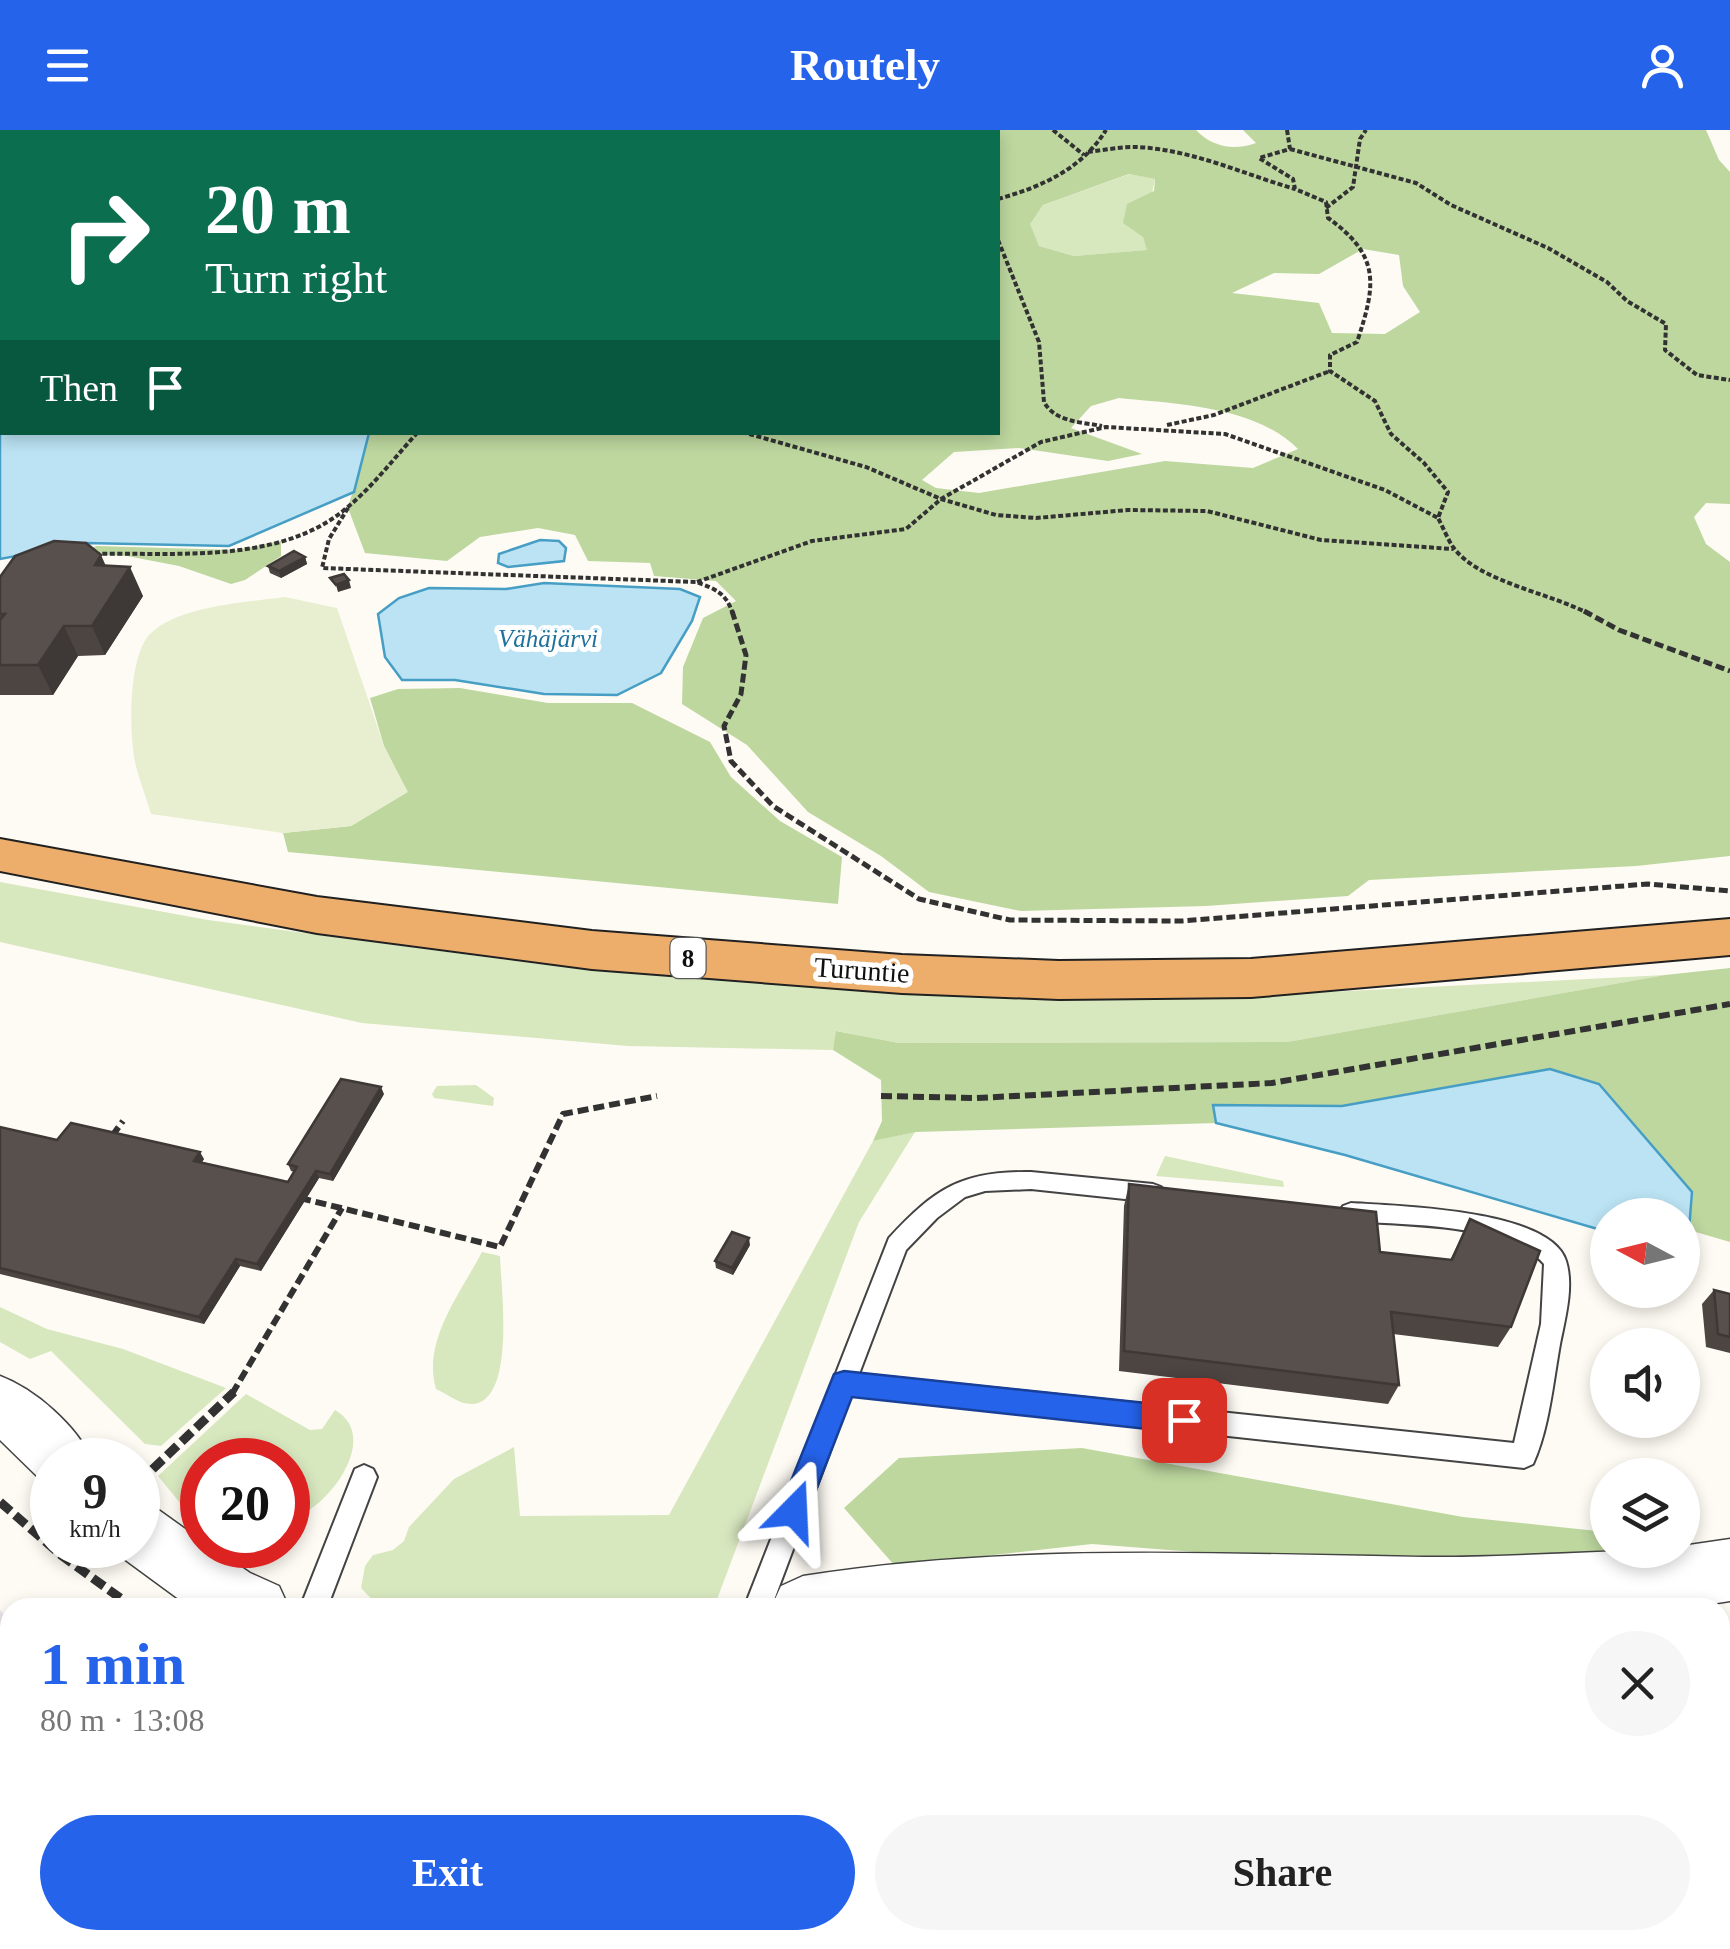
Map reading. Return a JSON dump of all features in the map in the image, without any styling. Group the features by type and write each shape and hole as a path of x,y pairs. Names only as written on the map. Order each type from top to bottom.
{"highway":[{"name":"Turuntie","path":"0,854 356,920 592,950 902,974 1060,980 1251,978 1730,937"}],"street":[{"path":"0,1402 38,1438"},
{"path":"160,1548 233,1598"},
{"path":"870,1598 930,1589 1096,1582 1470,1590 1698,1585"}],"lane":[{"path":"761,1598 897,1245 933,1207 970,1185 1000,1181 1182,1196"},
{"path":"844,1383 1524,1456 1558,1286 1553,1255 1541,1244 1490,1226 1336,1211"},
{"path":"317,1598 364,1476"}],"path":[{"path":"1053,130 1086,153 1134,146 1168,152 1220,163 1326,202 1328,218 1352,233 1371,261 1372,298 1357,342 1330,356 1330,370"},
{"path":"1000,198 1056,179 1106,130"},
{"path":"1287,130 1290,149"},
{"path":"1324,208 1337,203 1353,188 1360,140 1366,130"},
{"path":"1296,189 1293,179 1259,158 1290,149 1416,183 1450,205 1548,248 1592,273 1627,301 1666,324 1665,350 1697,375 1730,380"},
{"path":"1000,246 1040,342 1044,359 1040,392 1054,417 1106,427 1225,434 1276,449 1385,490 1438,518 1454,549 1481,571 1562,599 1619,630 1730,671"},
{"path":"1000,273 1010,276"},
{"path":"1151,427 1209,420 1259,397 1300,388 1330,370"},
{"path":"1330,370 1375,401 1391,434 1424,463 1448,492 1438,518"},
{"path":"696,582 812,541 906,528 941,499 1042,442 1106,427"},
{"path":"415,435 348,508 329,539 322,568 696,582 716,589 728,599 746,655 740,694 724,726 732,762 773,806 886,874 919,899 1010,920 1182,921 1648,884 1730,890"},
{"path":"753,435 866,467 941,499 996,515 1036,518 1128,510 1207,512 1321,540 1454,549"},
{"path":"91,554 252,550 312,530 348,508"},
{"path":"881,1096 976,1098 1272,1083 1730,1004"},
{"path":"293,1196 500,1247 563,1114 658,1096"},
{"path":"111,1144 123,1121"},
{"path":"160,1463 234,1392 342,1208"},
{"path":"0,1502 30,1528"},
{"path":"79,1568 120,1598"}],"green space":[{"path":"1000,130 1196,130 1216,144 1240,147 1256,143 1243,130 1706,130 1719,160 1730,172 1730,504 1706,503 1694,517 1706,544 1730,562 1730,856 1636,866 1369,880 1348,896 1206,906 1021,911 929,892 881,856 808,812 747,745 682,704 683,667 703,618 736,601 716,581 654,576 650,563 588,561 575,535 538,528 480,537 447,561 365,553 348,508 368,435 1000,435","holes":["1129,174 1155,179 1154,191 1127,204 1123,223 1143,237 1147,250 1074,256 1039,246 1030,224 1043,205","1363,249 1399,255 1403,286 1420,312 1385,334 1332,333 1319,303 1232,293 1274,273 1319,274","1119,398 1238,416 1260,424 1298,449 1253,468 1165,461 979,493 936,488 922,480 954,452 1019,448 1108,461 1142,454 1071,428 1091,406"]},
{"path":"1130,174 1155,179 1143,237 1148,250 1074,256 1039,246 1029,223 1043,205"},
{"path":"281,541 281,556 245,580 231,584 179,566 127,556 83,554 96,546 237,550"},
{"path":"285,597 337,608 384,746 408,792 351,826 283,833 151,814 135,762 132,732 134,675 143,643 163,624 196,611"},
{"path":"460,688 548,703 632,703 710,742 731,777 780,821 842,857 838,904 288,852 283,833 351,826 407,792 384,746 370,698 398,689"},
{"path":"0,882 208,920 538,964 1017,998 1329,992 1665,975 1287,1042 899,1043 837,1031 833,1050 628,1046 362,1023 0,942"},
{"path":"1730,968 1730,1242 1700,1233 1700,1198 1692,1198 1692,1192 1550,1069 1342,1106 1214,1105 1216,1123 916,1132 873,1141 882,1121 881,1080 833,1050 836,1031 899,1043 1287,1042 1665,975"},
{"path":"476,1085 494,1098 493,1106 434,1098 432,1094 437,1086"},
{"path":"915,1132 859,1222 718,1598 370,1598 361,1588 365,1566 373,1555 393,1550 404,1541 409,1527 454,1479 514,1447 520,1516 669,1515 873,1141"},
{"path":"1165,1156 1283,1181 1284,1187 1156,1176"},
{"path":"482,1252 500,1256 501,1364 487,1398 468,1404 436,1389 434,1353 446,1318"},
{"path":"0,1307 47,1329 123,1349 226,1388 160,1446 160,1438 139,1438 51,1351 30,1359 0,1342"},
{"path":"246,1394 310,1430 322,1429 335,1410 348,1422 353,1437 344,1472 310,1509 310,1438 199,1438"},
{"path":"1082,1448 1463,1517 1590,1530 1590,1557 1272,1558 1092,1544 895,1566 844,1508 899,1458"},
{"path":"180,1456 180,1503 160,1478"}],"water":[{"path":"0,435 368,435 354,492 229,546 85,543 0,559"},
{"path":"540,540 559,541 566,548 564,561 508,567 498,563 499,554"},
{"name":"Vähäjärvi","path":"544,583 680,589 700,597 692,621 661,673 617,695 544,694 455,680 402,680 385,657 378,614 399,598 429,588 506,589"},
{"path":"1550,1069 1599,1084 1692,1192 1692,1198 1590,1198 1590,1227 1345,1155 1216,1123 1213,1105 1342,1106"}],"building":[{"path":"54,541 86,543 101,555 95,565 130,567 92,626 64,626 38,665 0,665 0,620 5,614 0,614 0,577 15,556"},
{"path":"294,551 305,557 279,571 268,566"},
{"path":"344,574 349,580 336,585 330,578"},
{"path":"341,1079 381,1087 330,1174 316,1171 257,1264 236,1259 199,1317 0,1268 0,1127 57,1140 71,1123 200,1152 194,1161 288,1182 297,1167 288,1164"},
{"path":"1129,1184 1376,1212 1380,1252 1452,1260 1470,1219 1540,1251 1511,1327 1391,1312 1399,1385 1124,1351"},
{"path":"732,1232 749,1238 732,1268 715,1261"},
{"path":"1714,1290 1730,1294 1730,1337 1718,1334"}],"route":[{"path":"794,1511 844,1383 1184,1420"}]}
